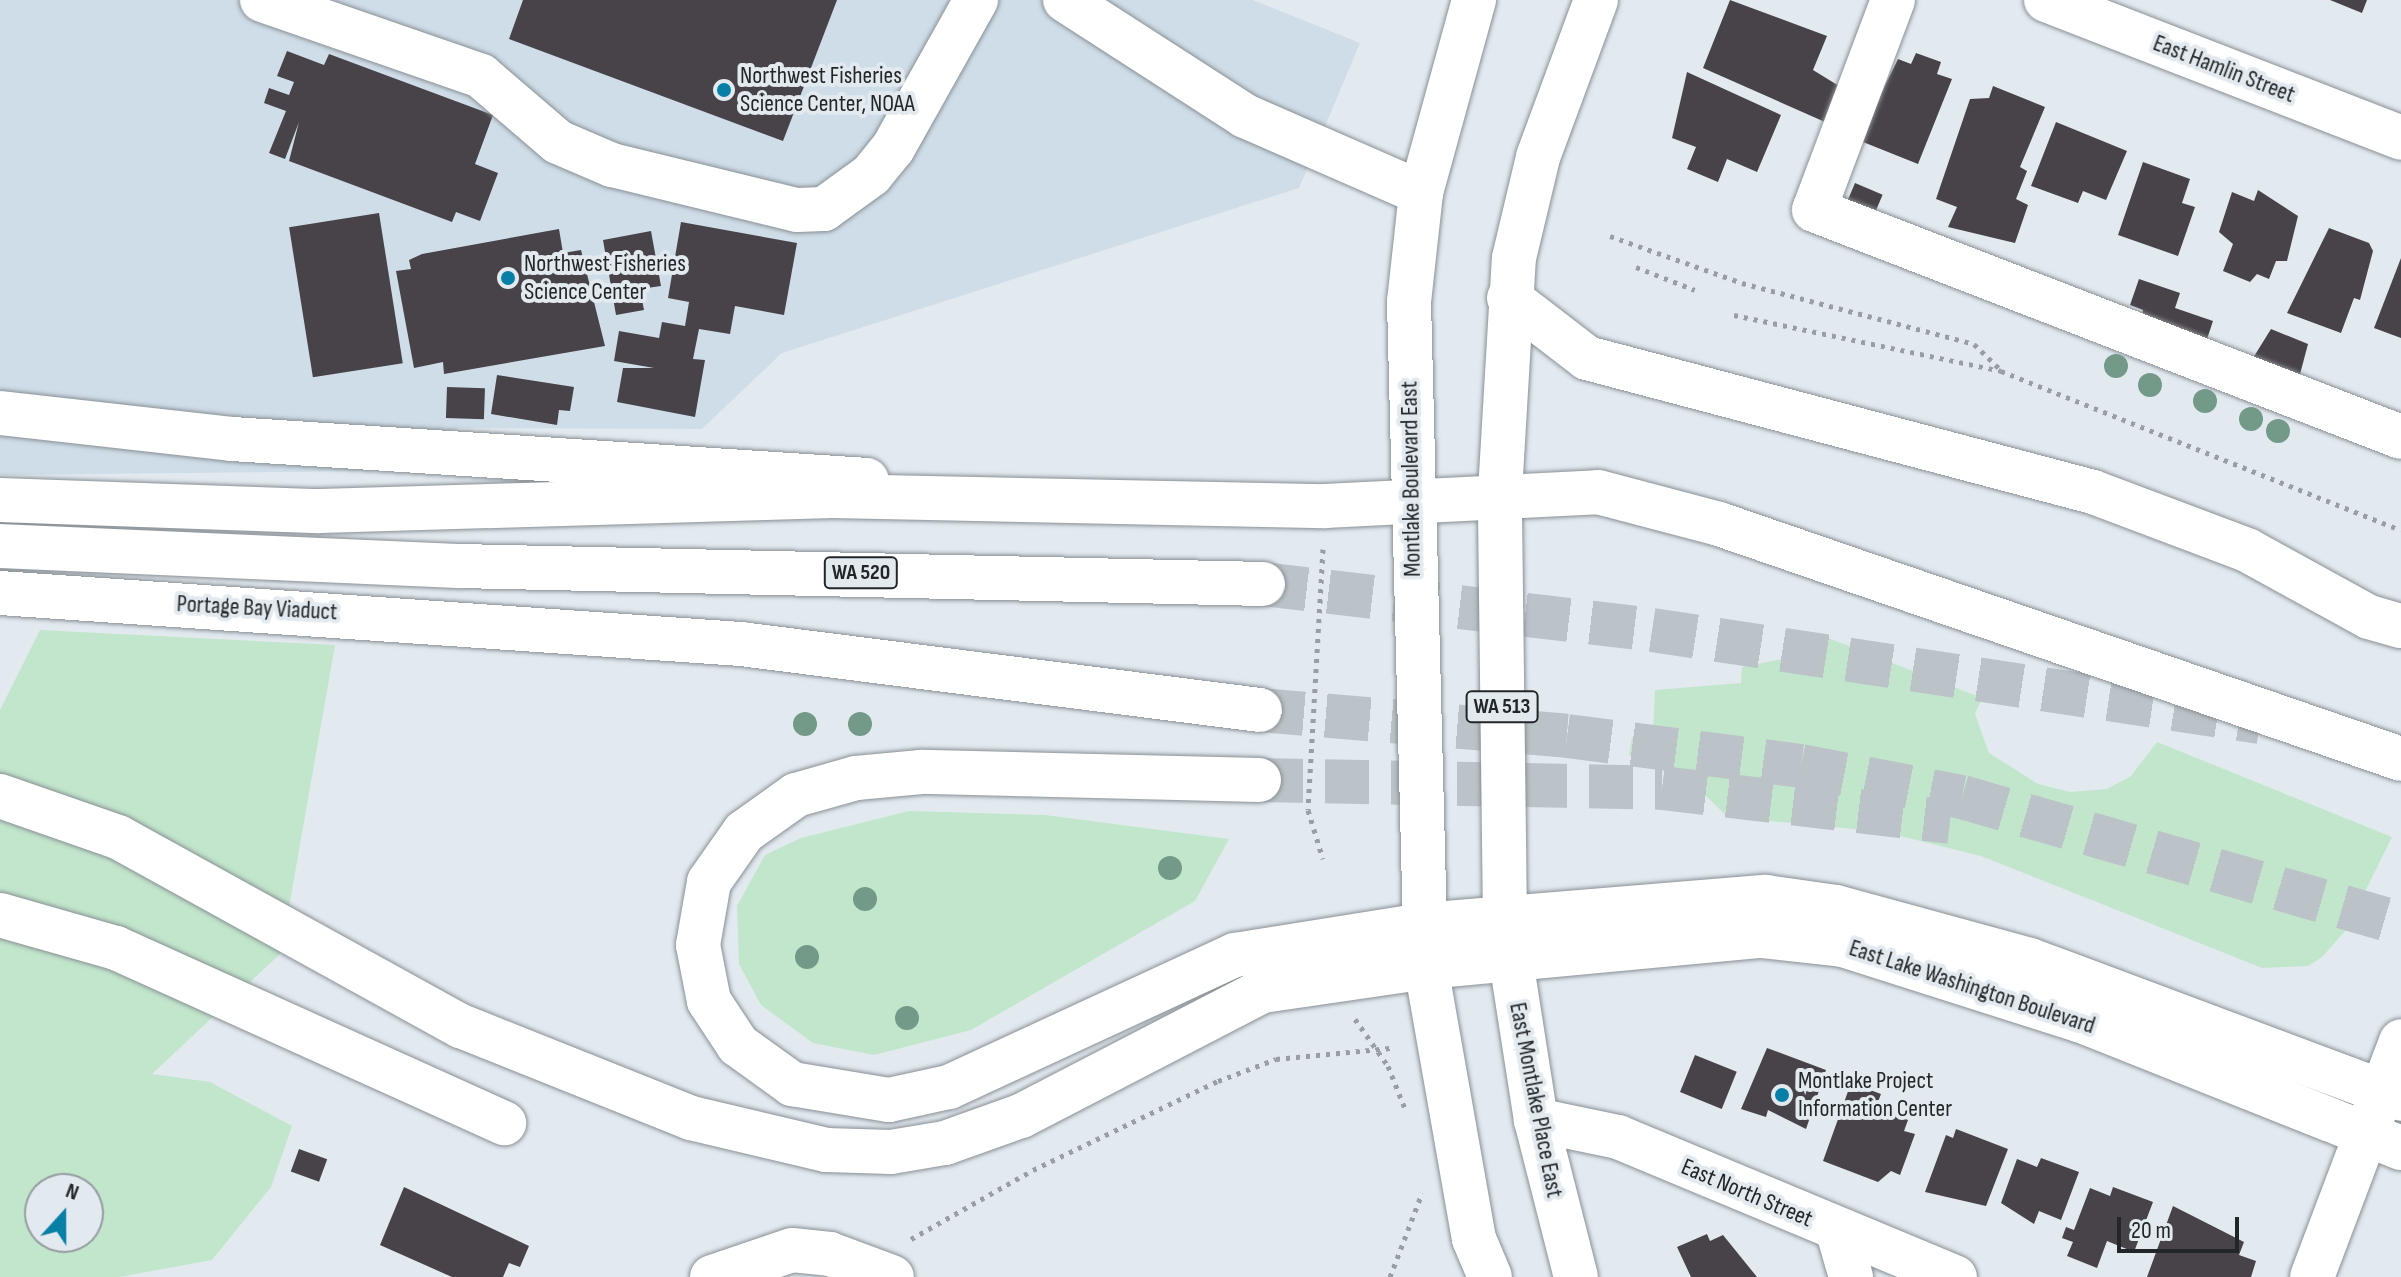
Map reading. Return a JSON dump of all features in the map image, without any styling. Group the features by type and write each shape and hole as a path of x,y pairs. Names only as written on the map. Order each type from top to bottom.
{"main road":[{"path":"262,0 481,76 558,142 612,165 797,210 824,209 879,166 976,0"},
{"path":"1065,0 1245,116 1421,193"},
{"name":"Montlake Boulevard East","path":"1424,946 1411,504 1409,301 1421,193 1474,0"},
{"name":"WA 513","path":"1508,941 1500,492 1509,298 1538,157 1596,0"},
{"path":"1893,0 1814,210 2401,437"},
{"name":"East Hamlin Street","path":"2046,0 2401,138"},
{"path":"1509,298 1587,358 2093,492 2247,550 2369,617 2401,626"},
{"path":"0,413 232,439 506,454 1080,498"},
{"path":"0,500 493,508 833,496 1411,504 1500,492 1598,492 1667,508 2401,759"},
{"name":"Portage Bay Viaduct","path":"0,546 459,566 1263,584"},
{"name":"Portage Bay Viaduct","path":"0,593 514,624 741,644 1260,710"},
{"path":"1259,780 921,772 856,778 796,795 744,832 709,882 698,945 709,1001 738,1045 792,1084 889,1100 949,1087 1235,955 1424,946"},
{"path":"0,796 118,837 461,1026 731,1130 826,1150 891,1152 1021,1116 1262,991 1424,946"},
{"name":"East Lake Washington Boulevard","path":"1508,941 1766,897 1836,907 2030,960 2392,1096"},
{"path":"0,915 116,948 504,1123"},
{"name":"East Lake Washington Boulevard","path":"1424,946 1508,941 1761,936 1843,945 2087,1023 2385,1141"},
{"name":"East Montlake Place East","path":"1508,941 1536,1120 1576,1277"},
{"path":"1424,946 1474,1239 1490,1277"},
{"path":"2312,1277 2385,1141 2401,1041"},
{"name":"East North Street","path":"1536,1120 1618,1137 1838,1232 1955,1277"},
{"path":"1838,1232 1851,1277"},
{"path":"712,1277 792,1250 830,1254 892,1277"}],"path":[{"path":"1610,236 1782,295 1974,344 2001,371"},
{"path":"1636,267 1695,290"},
{"path":"1734,315 2001,371 2401,530"},
{"path":"1323,548 1308,810 1323,859"},
{"path":"1352,1015 1376,1048 1408,1117"},
{"path":"911,1239 1033,1170 1218,1081 1276,1059 1390,1048"},
{"path":"1390,1277 1426,1181"}],"shaded area":[{"name":"Northwest Fisheries Science Center","path":"0,0 1253,0 1360,43 1299,188 782,353 702,429 459,428 397,442 368,471 0,475"}],"green space":[{"path":"40,630 335,645 281,953 152,1074 210,1082 292,1126 271,1187 212,1260 119,1277 0,1277 0,710"},
{"path":"1823,636 1982,698 1975,714 1989,753 2038,784 2070,792 2107,789 2131,776 2157,742 2392,837 2346,930 2322,957 2308,966 2262,968 1981,856 1884,832 1728,817 1687,778 1629,755 1632,738 1653,735 1655,690 1741,683 1742,667 1788,658 1793,664 1795,647 1820,651"},
{"path":"909,811 1045,815 1229,839 1195,901 971,1030 874,1055 813,1043 761,1005 739,964 737,906 765,855 801,838"}],"building":[{"name":"Northwest Fisheries Science Center, NOAA","path":"523,0 837,0 783,141 509,39"},
{"path":"1730,0 1827,36 1813,70 1839,86 1825,122 1703,68"},
{"path":"2330,0 2367,0 2362,13"},
{"path":"287,51 324,65 329,54 493,115 475,164 498,173 480,221 456,212 452,222 289,161 299,122 285,159 269,153 286,111 264,103 269,88 289,95 294,82 277,76"},
{"path":"1916,53 1941,62 1937,74 1952,79 1918,164 1858,140 1898,59 1911,64"},
{"path":"1687,72 1781,115 1757,172 1727,159 1718,182 1687,169 1696,147 1672,138"},
{"path":"1993,86 2045,107 2020,167 2027,171 2016,199 2028,205 2015,243 1948,227 1957,207 1936,199 1970,99 1989,98"},
{"path":"2056,122 2127,151 2106,200 2083,191 2078,203 2031,186"},
{"path":"2143,162 2190,179 2182,203 2195,207 2178,256 2118,235"},
{"path":"1855,183 1883,195 1871,221 1844,210"},
{"path":"2258,190 2298,216 2287,261 2276,261 2269,279 2257,274 2250,282 2223,271 2233,244 2219,232 2232,192 2254,201"},
{"path":"379,213 403,363 313,377 289,227"},
{"path":"681,222 797,243 784,315 735,306 730,334 699,329 693,359 705,360 695,417 617,402 623,368 654,368 614,361 619,331 659,338 662,322 685,326 689,302 668,298"},
{"path":"2329,228 2369,243 2373,251 2360,300 2354,298 2341,333 2287,313"},
{"path":"559,229 563,253 581,250 605,346 444,374 443,362 414,368 396,271 411,269 409,260 422,254"},
{"path":"651,231 661,286 640,289 644,310 616,315 603,240"},
{"path":"2401,258 2401,338 2374,328"},
{"path":"2139,279 2180,293 2175,308 2213,321 2204,348 2138,326 2143,310 2130,305"},
{"path":"2271,329 2308,344 2299,378 2253,358"},
{"path":"497,375 574,387 570,411 559,410 557,425 491,414"},
{"path":"447,387 485,388 484,419 446,418"},
{"name":"Montlake Project Information Center","path":"1767,1048 1826,1070 1806,1129 1768,1110 1766,1117 1741,1109"},
{"path":"1695,1055 1737,1072 1722,1109 1680,1092"},
{"path":"1851,1083 1881,1094 1876,1107 1908,1120 1904,1131 1915,1134 1900,1175 1891,1171 1878,1182 1823,1161"},
{"path":"1956,1129 2008,1149 1986,1206 1925,1192 1946,1135 1953,1138"},
{"path":"299,1149 327,1159 319,1182 291,1172"},
{"path":"2041,1158 2079,1172 2061,1220 2039,1211 2034,1224 2001,1203 2017,1159 2037,1167"},
{"path":"404,1187 529,1246 520,1267 509,1263 503,1277 452,1277 380,1245"},
{"path":"2113,1187 2153,1202 2134,1252 2107,1241 2097,1268 2067,1256 2073,1242 2062,1238 2066,1227 2074,1230 2090,1188 2110,1196"},
{"path":"2173,1206 2244,1242 2239,1255 2256,1261 2251,1277 2147,1277"},
{"path":"1707,1234 1710,1241 1723,1235 1757,1277 1691,1277 1677,1247"}],"tunnel":[{"path":"1263,584 1652,630 2260,722"},
{"path":"1260,710 1567,736 1801,766 1962,797 2401,924"},
{"path":"1259,780 1662,788 1950,822"}],"place":[{"name":"Northwest Fisheries Science Center, NOAA","path":"724,90"},
{"name":"Northwest Fisheries Science Center","path":"508,278"},
{"name":"Montlake Project Information Center","path":"1782,1095"}]}
